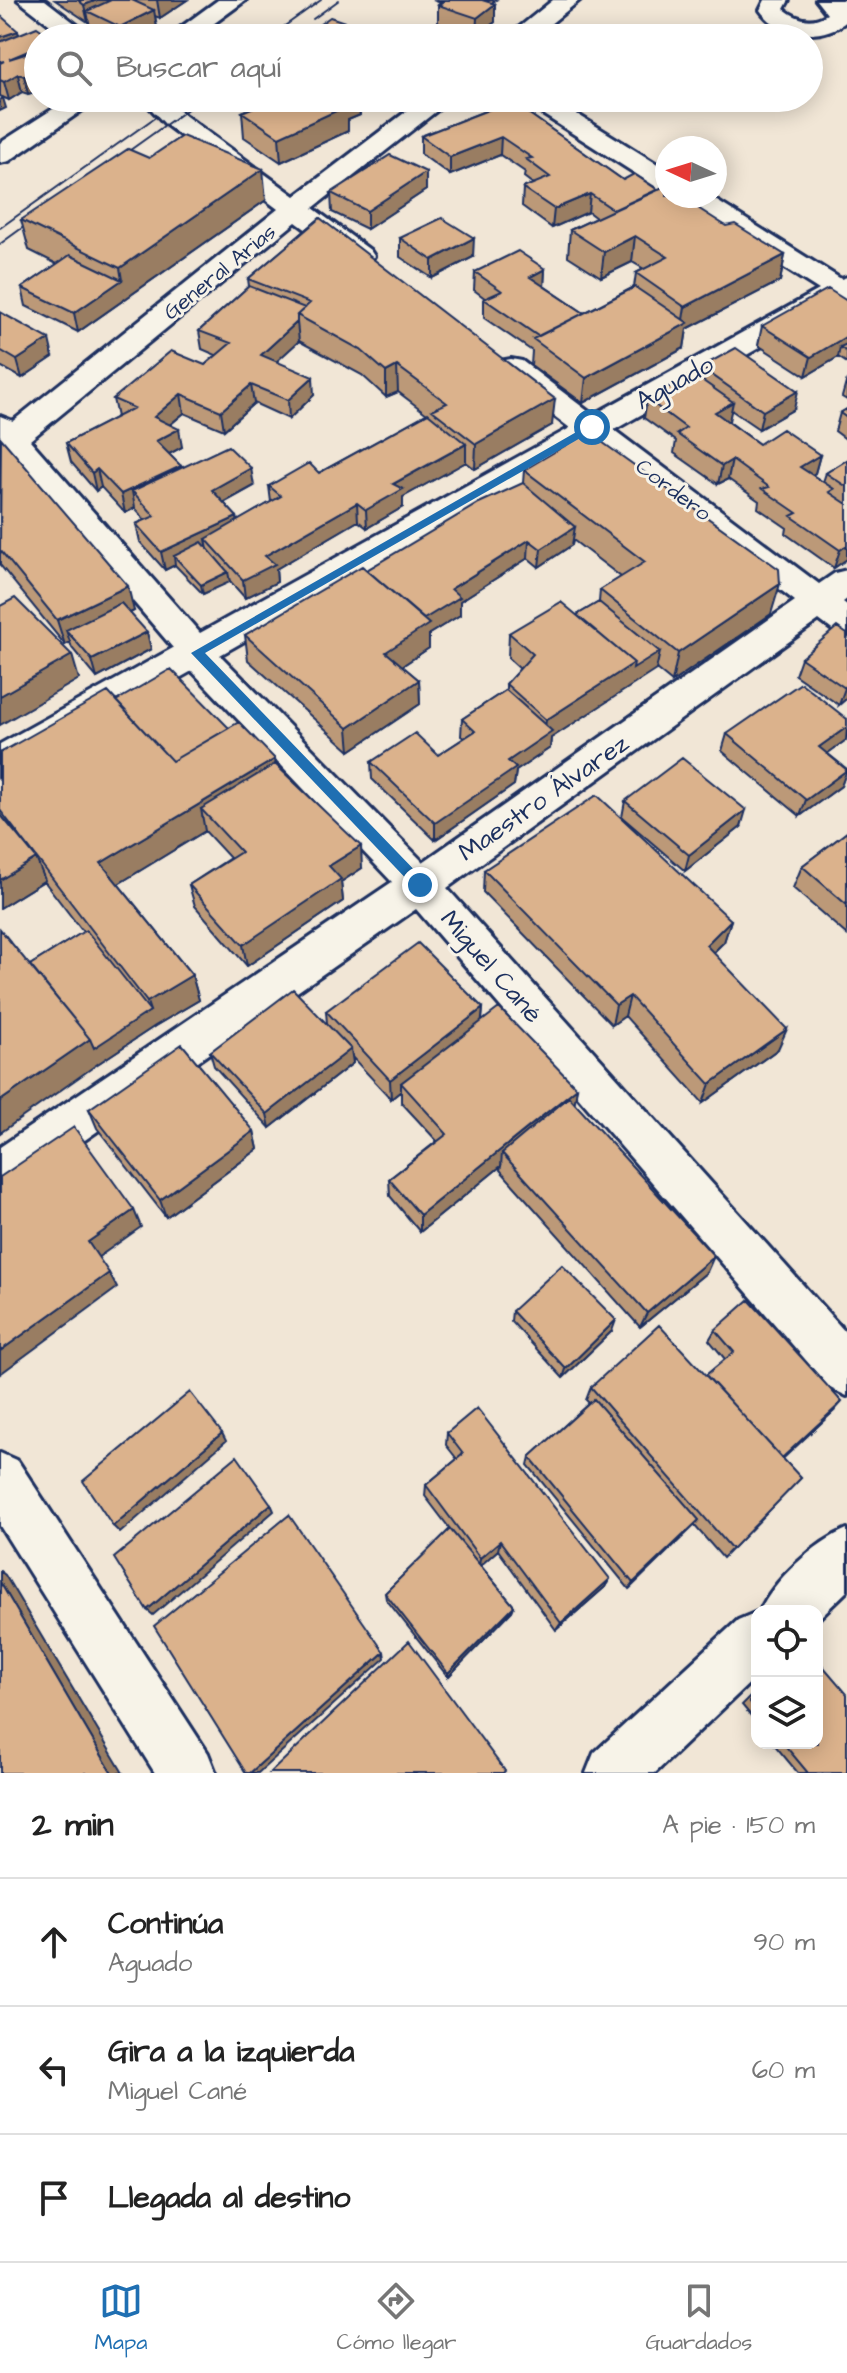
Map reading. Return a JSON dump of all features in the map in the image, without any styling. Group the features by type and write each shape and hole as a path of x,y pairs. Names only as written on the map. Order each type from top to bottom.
{"street":[{"path":"30,0 63,24"},
{"path":"199,24 234,0"},
{"path":"536,24 568,0"},
{"path":"777,0 772,10 778,17 799,24"},
{"path":"823,25 839,16 836,5 828,0"},
{"path":"0,155 66,112"},
{"path":"167,112 382,273"},
{"name":"General Arias","path":"4,438 422,112"},
{"path":"556,112 655,174"},
{"path":"710,208 844,290"},
{"name":"Aguado","path":"0,762 592,427 844,290"},
{"name":"Cordero","path":"493,354 838,602"},
{"name":"Miguel Cané","path":"4,438 197,653 420,885 847,1371"},
{"name":"Maestro Álvarez","path":"0,1173 838,602"},
{"path":"0,1479 188,1773"},
{"path":"793,1605 847,1555"},
{"path":"614,1773 751,1645"}],"building":[{"path":"78,0 97,0 84,5"},
{"path":"111,0 132,0 154,10 126,24 114,24 87,11"},
{"path":"445,0 482,0 495,4 477,18 438,5"},
{"path":"1,16 18,31 0,37"},
{"path":"330,17 351,24 320,24"},
{"path":"24,32 24,53 9,59 24,54 24,76 18,74 4,82 0,80 0,63 4,61 0,62 0,42"},
{"path":"242,112 334,112 279,137"},
{"path":"483,112 527,112 623,180 634,174 655,188 655,191 614,210 590,194 554,209 523,188 550,177 526,159 532,158 501,137 450,157 421,136"},
{"path":"182,136 263,169 120,268 21,220 128,149 149,158"},
{"path":"390,155 426,172 367,211 331,193"},
{"path":"655,191 655,208 698,208 726,226 735,224 785,255 685,307 636,273 668,257 635,236 604,252 570,230"},
{"path":"320,218 555,399 476,444 432,410 447,403 397,366 386,372 361,350 297,315 310,303 248,279"},
{"path":"442,218 474,238 432,260 400,238"},
{"path":"518,251 545,269 530,277 584,313 538,336 484,299 502,291 475,272"},
{"path":"70,255 122,280 74,313 22,288"},
{"path":"249,286 305,308 297,315 297,322 261,355 313,377 288,400 251,385 221,411 181,394 154,417 179,429 156,441 181,466 121,494 97,469 92,473 66,443 134,408 113,399 171,351 205,365 231,343 199,331"},
{"path":"635,287 688,323 586,378 533,339"},
{"path":"828,289 847,301 847,336 811,357 762,326"},
{"path":"0,312 49,339 17,360 0,350"},
{"path":"736,348 798,391 763,411 701,367"},
{"path":"693,374 733,402 715,412 759,444 782,429 820,455 800,467 834,489 829,492 847,504 847,545 840,550 791,516 797,513 762,489 769,487 732,460 722,466 677,434 686,428 647,399"},
{"path":"428,413 466,444 393,484 403,489 366,510 357,503 265,556 275,564 243,580 206,539 281,496 269,486 309,463 319,473"},
{"path":"588,432 779,569 780,584 678,653 600,590 645,562 524,470"},
{"path":"1,438 128,586 57,620 0,550"},
{"path":"228,446 251,468 212,490 237,517 161,552 136,524 155,516 132,491"},
{"path":"847,460 847,487 826,473"},
{"path":"523,483 575,527 541,549 529,540 451,589 460,597 424,619 367,570 479,503"},
{"path":"202,542 228,572 201,585 174,556"},
{"path":"362,566 429,624 386,652 419,680 348,728 245,635"},
{"path":"15,598 72,655 0,696 0,606"},
{"path":"561,602 634,663 546,720 506,684 533,654 509,633"},
{"path":"599,602 660,652 633,669 634,663 577,615"},
{"path":"121,603 147,632 92,660 66,630"},
{"path":"837,627 847,634 845,688 801,658"},
{"path":"171,669 229,728 172,761 116,701"},
{"path":"801,683 847,719 847,727 819,747 847,770 806,800 727,734"},
{"path":"506,690 552,731 508,761 516,768 435,823 371,762 415,733 438,755 475,731 462,719"},
{"path":"108,692 172,761 239,722 275,759 101,863 192,975 147,1002 0,810 0,753"},
{"path":"682,758 746,810 689,855 625,801"},
{"path":"275,764 361,846 329,866 341,879 243,945 189,885 241,852 201,809"},
{"path":"597,795 731,920 706,945 787,1029 710,1084 630,996 616,1005 484,870"},
{"path":"0,814 36,858 0,880"},
{"path":"847,832 847,905 802,866"},
{"path":"0,929 90,1039 0,1101"},
{"path":"86,930 150,1011 94,1048 30,965"},
{"path":"418,943 483,1008 390,1080 326,1011"},
{"path":"293,989 351,1049 267,1114 210,1052"},
{"path":"499,1008 577,1088 420,1215 389,1179 447,1134 401,1083"},
{"path":"182,1044 254,1131 160,1200 89,1109"},
{"path":"569,1097 714,1256 647,1313 502,1153"},
{"path":"74,1127 134,1210 88,1242 109,1273 0,1351 0,1177"},
{"path":"562,1265 616,1320 566,1369 512,1311"},
{"path":"749,1300 842,1402 782,1458 706,1375 734,1352 715,1330"},
{"path":"659,1325 801,1478 732,1549 591,1387"},
{"path":"190,1392 222,1433 113,1526 83,1481"},
{"path":"594,1399 699,1520 633,1583 530,1457"},
{"path":"477,1408 610,1579 561,1623 500,1541 480,1558 426,1485 463,1454 447,1433"},
{"path":"237,1456 271,1504 147,1610 114,1558"},
{"path":"289,1515 384,1652 250,1773 246,1773 154,1626"},
{"path":"450,1529 514,1606 448,1673 385,1593"},
{"path":"0,1582 112,1773 0,1773"},
{"path":"409,1641 505,1771 503,1773 270,1773"},
{"path":"823,1666 847,1694 847,1773 808,1773 788,1749 823,1749"}],"tram line":[{"path":"288,24 321,0"},
{"path":"313,19 339,0"},
{"path":"112,163 183,112"},
{"path":"0,228 157,116"},
{"path":"0,244 40,215"}],"route":[{"path":"420,885 197,653 592,427"}]}
